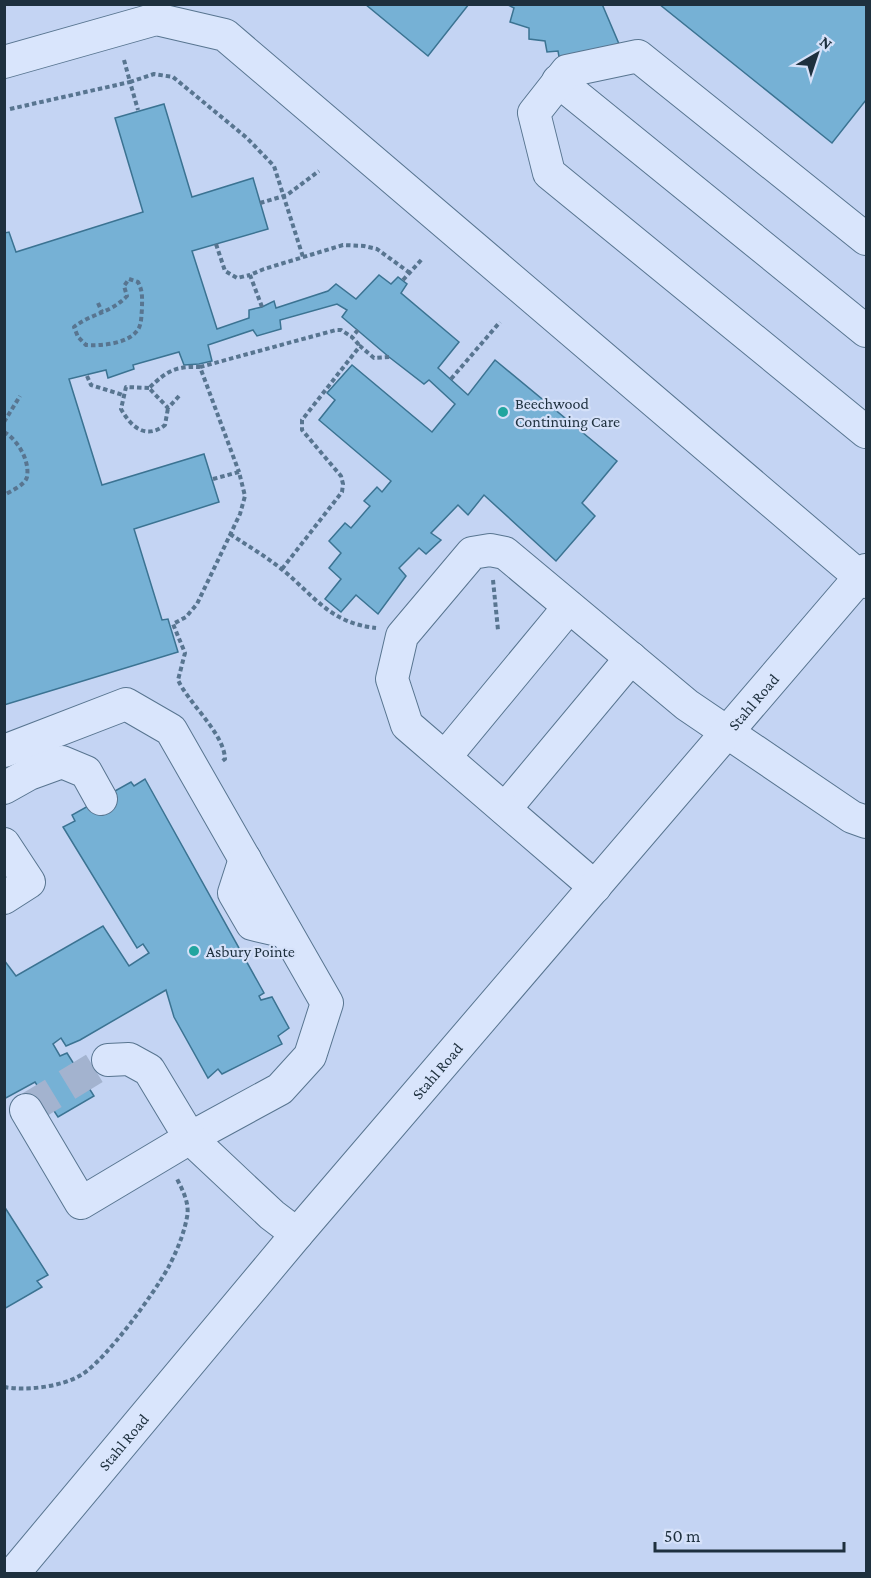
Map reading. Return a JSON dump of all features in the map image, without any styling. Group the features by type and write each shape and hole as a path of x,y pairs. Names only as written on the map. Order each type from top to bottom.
{"street":[{"path":"4,62 156,19 225,35 865,576"},
{"path":"567,89 567,71 638,56 867,239"},
{"path":"567,89 867,331"},
{"path":"567,89 534,112 549,173 864,426"},
{"path":"595,887 407,725 392,679 402,636 472,553 490,550 505,553 687,705 852,817 867,822"},
{"name":"Stahl Road","path":"13,1574 297,1234 727,733 865,576"},
{"path":"445,757 569,607"},
{"path":"505,809 631,658"},
{"path":"4,751 126,704 171,730 327,1003 310,1056 280,1089 190,1137 81,1203 26,1110"},
{"path":"4,789 29,774 62,762 86,772 101,799"},
{"path":"4,844 29,882 4,898"},
{"path":"108,1060 129,1059 149,1070 190,1137 272,1215 297,1234"}],"path":[{"path":"124,60 138,110"},
{"path":"10,109 130,82 154,74 173,77 247,138 274,166 303,257"},
{"path":"260,203 284,196 319,171"},
{"path":"216,244 225,271 237,278 343,244 377,249 410,273"},
{"path":"403,280 423,258"},
{"path":"250,275 262,307"},
{"path":"129,279 138,282 144,293 141,322 137,332 128,338 106,344 86,345 78,337 74,327 86,318 102,312 119,304 126,296 124,286 129,279"},
{"path":"98,303 102,312"},
{"path":"451,379 500,322"},
{"path":"149,388 164,374 181,366 200,366 336,330 341,330 352,337 374,358 388,357"},
{"path":"352,337 358,330"},
{"path":"282,569 342,492 341,476 302,430 302,420 360,346"},
{"path":"200,366 239,472 245,496 240,514 197,604 186,617 173,624 185,653 178,680 183,692 208,724 224,750 225,759 218,765"},
{"path":"87,376 91,385 123,394"},
{"path":"168,408 149,388 126,387 123,394 121,409 128,422 148,432 157,432 165,425 168,408 179,396"},
{"path":"4,422 20,396"},
{"path":"4,432 12,436 24,454 27,477 23,483 4,495"},
{"path":"213,479 239,472"},
{"path":"230,534 282,569 333,615 355,626 379,629 384,623"},
{"path":"493,576 498,630"},
{"path":"4,1387 21,1390 49,1386 80,1376 95,1364 118,1338 167,1269 188,1215 183,1193 164,1154"}],"building":[{"path":"365,4 469,4 428,56"},
{"path":"506,4 602,4 619,44 600,53 560,62 558,51 547,52 545,41 529,39 529,28 510,22 514,8"},
{"path":"659,4 866,4 866,100 832,143"},
{"name":"Beechwood Continuing Care","path":"164,104 192,197 253,178 268,229 192,251 217,329 249,318 249,310 274,301 276,308 328,291 336,284 356,299 379,275 391,284 398,277 407,284 401,293 459,342 438,368 468,395 495,360 617,461 582,503 595,516 556,561 484,495 468,515 458,505 431,533 441,540 426,554 419,548 399,568 406,576 378,614 356,595 341,612 325,599 341,579 329,568 341,553 329,541 345,523 351,528 370,506 364,501 377,487 382,492 391,481 319,420 335,400 327,393 352,365 432,432 455,404 429,380 424,384 389,357 342,317 347,310 337,304 280,320 281,329 257,336 253,330 208,345 212,361 184,365 179,352 133,365 134,369 108,378 106,370 69,379 102,485 204,454 219,502 134,529 162,620 168,619 178,652 4,705 4,233 9,232 16,252 143,212 115,118"},
{"name":"Asbury Pointe","path":"145,779 264,993 259,996 261,1000 272,997 289,1028 278,1036 282,1044 222,1074 218,1069 208,1078 174,1017 166,990 80,1040 66,1046 61,1038 53,1044 60,1056 67,1053 94,1096 58,1117 35,1082 4,1099 4,960 16,976 103,926 129,966 149,953 143,944 137,948 63,827 75,821 72,815 131,782 134,786"},
{"path":"4,1206 48,1275 37,1281 42,1287 4,1309"}],"tunnel":[{"path":"26,1110 108,1060"}],"place":[{"name":"Beechwood Continuing Care","path":"503,412"},
{"name":"Asbury Pointe","path":"194,951"}]}
